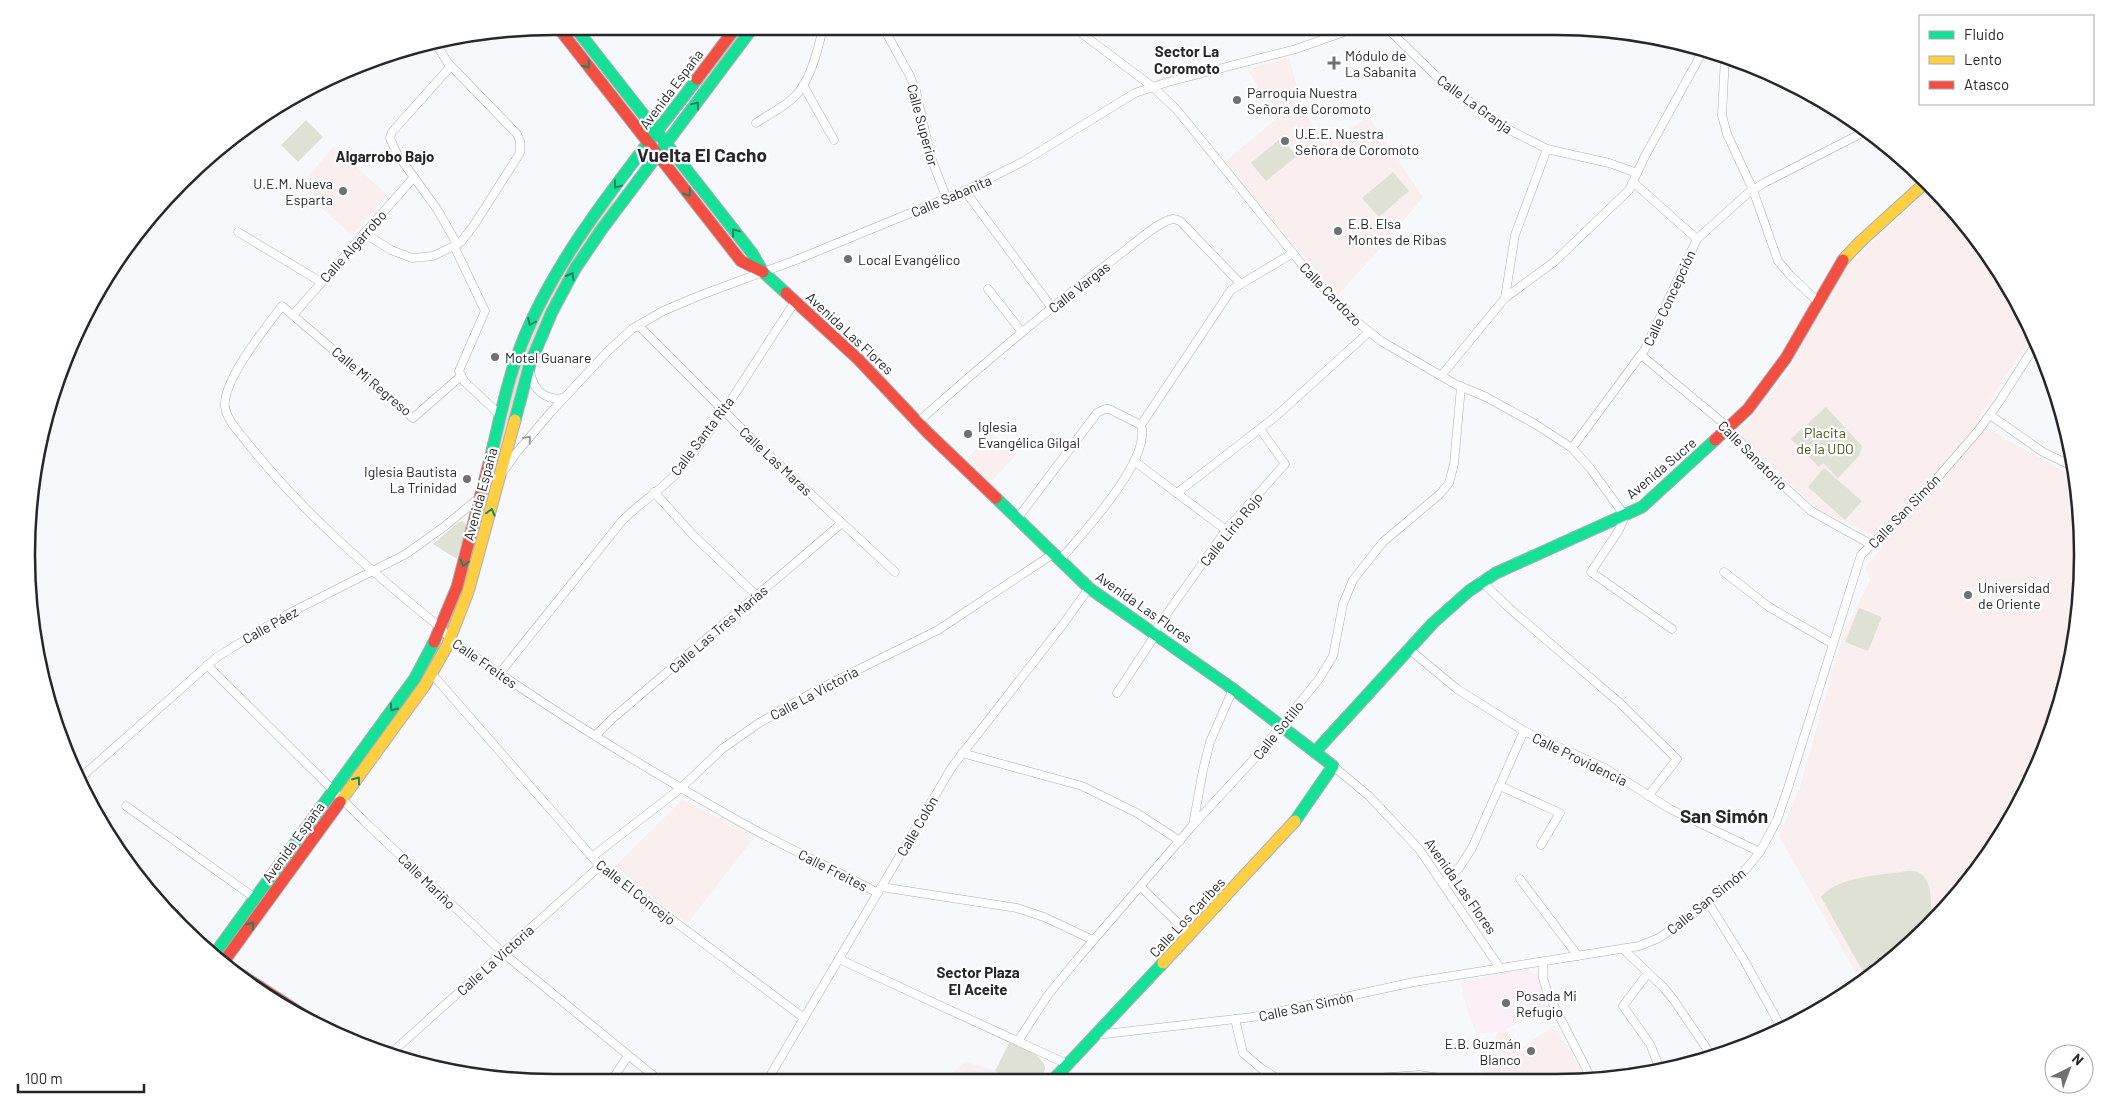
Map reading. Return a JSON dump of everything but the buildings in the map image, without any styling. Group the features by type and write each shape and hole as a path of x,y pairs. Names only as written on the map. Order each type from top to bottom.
{"street":[{"name":"Avenida Las Flores","path":"564,35 741,261 763,272"},
{"name":"Avenida Las Flores","path":"581,35 752,253 763,272 858,359 918,422 1089,588 1155,633 1282,726 1333,766 1386,813 1419,849 1500,968"},
{"name":"Avenida España","path":"222,953 255,898 414,678 441,628 462,569 501,416 522,343 556,274 591,221 730,35"},
{"name":"Avenida España","path":"223,954 343,800 432,674 450,640 474,572 530,364 552,312 575,269 602,229 747,35"},
{"path":"756,123 794,98 803,86 821,35"},
{"name":"Calle Superior","path":"887,35 916,91 931,158 947,199"},
{"name":"Calle Cardozo","path":"1084,35 1153,87 1177,110 1324,290 1369,332 1461,387 1502,405 1572,448 1590,468 1625,516"},
{"name":"Calle Sabanita","path":"499,478 522,447 564,398 616,344 638,326 663,312 700,295 763,272 965,191 1024,161 1135,94 1153,87 1296,49 1335,35"},
{"name":"Calle La Granja","path":"1394,35 1435,75 1481,112 1506,128 1547,149 1609,163 1637,173"},
{"path":"364,233 391,250 412,258 433,256 456,245 474,226 516,160 521,146 517,134 451,66 439,48"},
{"path":"1441,376 1504,298 1532,280 1570,247 1629,190 1700,56"},
{"path":"1725,64 1722,115 1724,123 1754,190 1778,261 1818,302"},
{"path":"451,66 390,134 392,145 437,209 456,245 485,311 459,366 461,376 501,416"},
{"path":"803,86 834,140"},
{"name":"Calle Concepción","path":"1572,448 1641,355 1697,239 1754,190 1782,172 1859,134"},
{"path":"1504,298 1514,235 1547,149"},
{"name":"Calle Algarrobo","path":"292,314 414,177"},
{"path":"1634,182 1697,239"},
{"name":"Avenida Sucre","path":"1315,752 1350,710 1409,649 1461,596 1481,581 1625,516 1650,502 1748,409 1786,358 1833,274 1848,255 1921,186"},
{"path":"965,191 1052,308"},
{"name":"Calle Vargas","path":"918,422 1052,308 1142,238 1173,219 1185,225 1240,283"},
{"path":"238,232 321,282"},
{"path":"1017,519 1097,413 1105,408 1109,409 1141,425 1227,294 1240,283 1293,253"},
{"path":"988,289 1022,332"},
{"name":"Calle Santa Rita","path":"499,674 622,521 682,468 724,411 795,302"},
{"name":"Calle Mi Regreso","path":"282,306 413,418 461,376"},
{"name":"Calle Freites","path":"282,306 242,362 225,400 228,415 235,427 279,481 372,572 441,628 450,640 595,736 681,788 744,824 879,890 1016,908 1044,917 1093,940"},
{"name":"Calle Las Maras","path":"638,326 842,524 895,572"},
{"path":"1177,493 1260,429 1369,332"},
{"name":"Calle San Simón","path":"1094,1035 1157,1026 1253,1017 1414,982 1648,944 1659,938 1741,875 1760,852 1770,835 1783,804 1861,556 1925,492 1990,415 2032,351"},
{"name":"Calle Sanatorio","path":"1641,355 1722,422 1766,470 1811,511 1872,544"},
{"path":"530,364 533,383 539,392 549,398 564,398"},
{"name":"Calle Sotillo","path":"1018,1041 1048,995 1093,940 1282,726 1319,679 1333,656 1347,590 1360,569 1383,542 1440,494 1449,484 1454,464 1461,387"},
{"path":"1990,415 2036,448 2066,463"},
{"name":"Calle La Victoria","path":"592,857 681,788 722,749 759,723 817,690 938,630 1057,557 1113,495 1130,471 1143,434 1141,425"},
{"name":"Calle Lirio Rojo","path":"1117,693 1155,633 1226,530 1285,464 1260,429"},
{"path":"1134,461 1226,530"},
{"path":"654,492 694,536 757,596"},
{"name":"Calle Páez","path":"85,774 207,665 232,646 282,617 372,572 420,545 481,496"},
{"path":"1625,516 1619,530 1591,572 1672,629"},
{"name":"Calle Las Tres Marías","path":"595,736 612,719 842,524"},
{"path":"1724,572 1769,607 1833,644"},
{"path":"1481,581 1509,608 1621,704 1677,759 1648,796"},
{"name":"Calle Colón","path":"771,1074 962,753 1059,630 1089,588"},
{"name":"Calle Providencia","path":"1409,649 1457,689 1524,731 1605,768 1670,809 1760,852"},
{"name":"Calle Mariño","path":"207,665 343,800 503,953 651,1074"},
{"name":"Calle El Concejo","path":"432,674 600,866 804,1018"},
{"path":"1193,825 1210,742 1232,689"},
{"path":"1443,883 1454,874 1466,859 1524,731"},
{"path":"962,753 1082,786 1131,810 1180,841"},
{"name":"Calle Los Caribes","path":"1058,1074 1291,826 1333,766"},
{"path":"1500,786 1560,813 1541,845"},
{"path":"126,806 255,898"},
{"name":"Calle La Victoria","path":"396,1049 600,866"},
{"path":"1520,879 1578,956"},
{"path":"1141,887 1190,935"},
{"path":"1708,902 1744,960 1778,1023"},
{"path":"1622,949 1673,999 1708,1050"},
{"path":"839,958 1067,1064"},
{"path":"1543,962 1543,978 1548,994 1588,1073"},
{"path":"1648,973 1623,1006 1650,1044 1658,1064"},
{"path":"1235,1019 1243,1053 1269,1074"},
{"path":"616,1074 628,1056"}],"shaded area":[{"path":"1289,58 1297,86 1290,90 1324,144 1369,117 1423,197 1387,241 1338,295 1273,221 1226,161 1277,118 1247,69"},
{"name":"U.E.M. Nueva Esparta","path":"333,147 388,195 352,235 298,188"},
{"name":"Universidad de Oriente","path":"1926,192 1967,238 2004,295 2028,343 1976,421 2064,471 2068,476 2073,521 2074,554 2070,620 2064,656 2046,721 2020,784 2004,814 1967,871 1922,922 1871,967 1857,976 1779,836 1800,787 1843,635 1870,580 1865,568 1884,545 1874,535 1818,510 1737,433 1775,390 1789,370 1842,271"},
{"path":"991,432 1016,455 990,483 967,459"},
{"path":"682,800 755,836 687,924 615,866"},
{"name":"Posada Mi Refugio","path":"1527,969 1540,977 1548,1007 1537,1011 1504,1031 1476,1034 1460,981"},
{"name":"E.B. Guzmán Blanco","path":"1554,1025 1582,1073 1485,1074 1492,1055 1497,1032 1507,1031 1523,1047"},
{"path":"965,1062 1002,1074 952,1074"}],"green space":[{"path":"735,35 742,35 698,91 704,78"},
{"path":"306,120 323,137 298,162 281,145"},
{"path":"1281,138 1297,156 1266,181 1251,163"},
{"path":"1393,172 1409,191 1379,217 1362,198"},
{"path":"618,193 609,211 548,310 531,347 470,571 450,622 461,589 521,361 543,308 580,243"},
{"name":"Placita de la UDO","path":"1826,407 1862,446 1859,456 1838,478 1823,463 1819,467 1791,439"},
{"path":"1824,468 1862,501 1845,520 1808,487"},
{"path":"463,521 467,527 457,559 433,544 459,522"},
{"path":"1859,608 1882,617 1868,651 1845,642"},
{"path":"439,643 442,644 428,671 344,787"},
{"path":"1907,871 1922,875 1927,881 1929,888 1931,913 1897,945 1864,972 1821,897 1839,884 1849,880"},
{"path":"1009,1043 1037,1056 1044,1065 1045,1070 1043,1074 1001,1074 995,1071"}],"traffic: fast":[{"path":"581,35 752,253 763,272 786,293"},
{"path":"515,420 530,364 552,312 575,269 602,229 747,35"},
{"path":"491,455 505,395 516,359 531,322 550,285 596,213 697,79"},
{"path":"1315,752 1433,623 1469,591 1496,573 1642,507 1715,440"},
{"path":"996,498 1089,588 1233,689 1333,766 1295,821"},
{"path":"218,950 415,678 434,642"},
{"path":"1059,1074 1163,963"}],"traffic: slow":[{"path":"1843,260 1921,186"},
{"path":"340,802 425,685 447,646 468,592 515,420"},
{"path":"1163,963 1295,821"}],"traffic: jam":[{"path":"564,35 741,261 763,272"},
{"path":"697,79 730,35"},
{"path":"1715,440 1748,409 1786,358 1843,260"},
{"path":"786,293 858,359 927,432 996,498"},
{"path":"434,642 457,587 491,455"},
{"path":"227,957 340,802"}],"place":[{"name":"Módulo de La Sabanita","path":"1334,63"},
{"name":"Parroquia Nuestra Señora de Coromoto","path":"1237,100"},
{"name":"U.E.E. Nuestra Señora de Coromoto","path":"1285,141"},
{"name":"U.E.M. Nueva Esparta","path":"343,191"},
{"name":"E.B. Elsa Montes de Ribas","path":"1338,231"},
{"name":"Local Evangélico","path":"848,259"},
{"name":"Motel Guanare","path":"495,357"},
{"name":"Iglesia Evangélica Gilgal","path":"968,434"},
{"name":"Iglesia Bautista La Trinidad","path":"467,479"},
{"name":"Universidad de Oriente","path":"1968,595"},
{"name":"Posada Mi Refugio","path":"1506,1003"},
{"name":"E.B. Guzmán Blanco","path":"1531,1051"}],"district":[{"name":"Sector La Coromoto","path":"1187,60"},
{"name":"Vuelta El Cacho","path":"702,154"},
{"name":"Algarrobo Bajo","path":"385,156"},
{"name":"San Simón","path":"1724,815"},
{"name":"Sector Plaza El Aceite","path":"978,980"}]}
